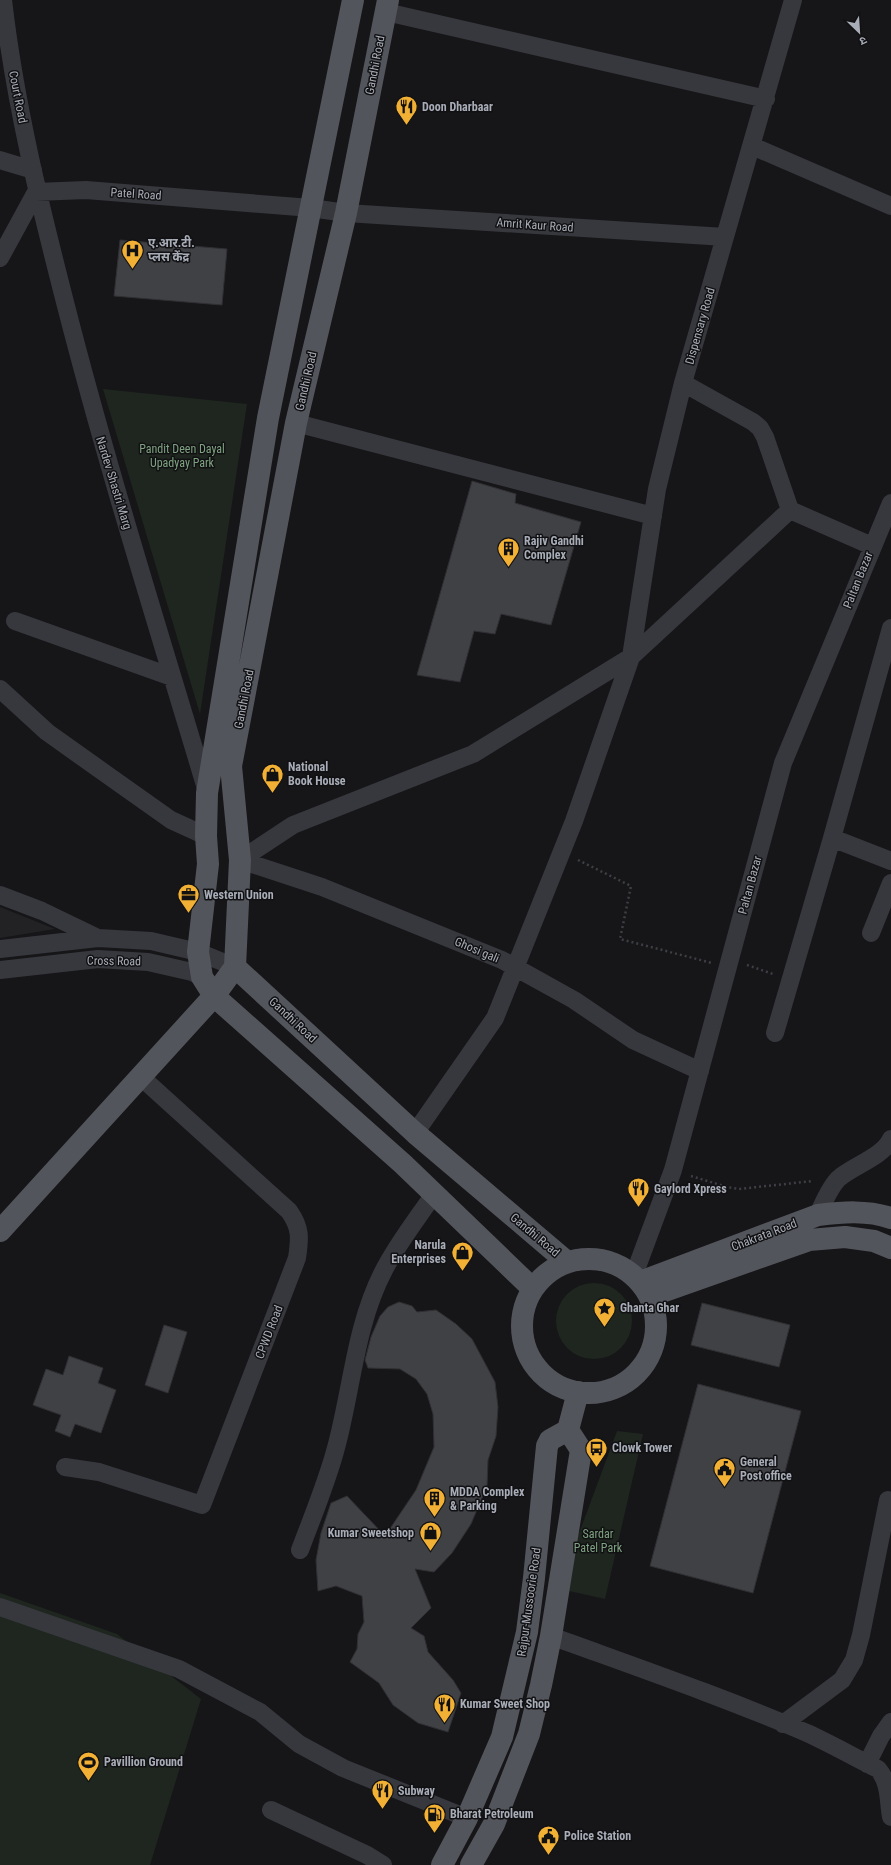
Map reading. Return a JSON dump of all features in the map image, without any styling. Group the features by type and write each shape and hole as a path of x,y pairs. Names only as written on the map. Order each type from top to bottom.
{"main road":[{"name":"Gandhi Road","path":"202,977 198,952 208,864 206,836 207,793 268,418 353,0"},
{"name":"Gandhi Road","path":"387,6 346,213 296,423 231,766 240,860 235,966 415,1133 567,1262"},
{"path":"0,1231 214,996 235,966"},
{"path":"202,977 214,996 397,1159 533,1290"},
{"name":"Chakrata Road","path":"641,1284 818,1215 847,1211 881,1215 891,1218"},
{"name":"Chakrata Road","path":"641,1284 809,1240 846,1238 874,1241 891,1248"},
{"path":"585,1259 602,1260 619,1265 641,1284 656,1315 656,1337 649,1356 637,1374 619,1386 599,1392 578,1392 557,1385 540,1371 528,1353 522,1332 524,1310 533,1290 548,1273 567,1262 585,1259"},
{"path":"568,1430 578,1392"},
{"name":"Rajpur-Mussoorie Road","path":"442,1865 468,1818 502,1737 527,1632 547,1446 550,1440 568,1430 581,1450 551,1636 541,1685 529,1734 494,1824 471,1865"}],"street":[{"name":"Court Road","path":"3,0 9,48 33,170"},
{"name":"Dispensary Road","path":"415,1133 495,1018 561,852 631,657 657,489 683,383 724,237 766,99 793,0"},
{"path":"387,6 766,99"},
{"path":"752,146 891,206"},
{"path":"0,160 33,170"},
{"name":"Nardev Shastri Marg","path":"33,170 36,192 94,415 207,793"},
{"name":"Patel Road","path":"36,192 86,190 311,208 346,213"},
{"path":"0,258 36,192"},
{"name":"Amrit Kaur Road","path":"346,213 724,237"},
{"path":"683,383 753,422 760,428 765,437 790,510 872,546"},
{"path":"296,423 653,516"},
{"name":"Paltan Bazar","path":"641,1284 784,763 872,546 891,503"},
{"path":"240,860 293,825 473,754 631,657 790,510"},
{"path":"15,621 172,677"},
{"path":"775,1033 891,628"},
{"path":"0,689 47,732 171,820 206,836"},
{"path":"832,838 891,861"},
{"name":"Ghosi gali","path":"240,860 322,887 495,957 574,1000 632,1040 700,1071"},
{"path":"871,933 891,883"},
{"path":"0,895 42,911 98,938"},
{"name":"Cross Road","path":"0,949 98,938 151,941 198,952 235,966"},
{"name":"Cross Road","path":"0,970 98,959 148,962 192,972 202,977"},
{"name":"CPWD Road","path":"65,1467 99,1472 202,1505 297,1258 299,1241 297,1224 289,1212 141,1076"},
{"path":"818,1215 828,1193 838,1179 883,1149 891,1140"},
{"path":"300,1550 337,1446 358,1349 370,1304 384,1270 408,1230 434,1194"},
{"path":"783,1724 842,1680 854,1660 888,1500"},
{"path":"0,1607 179,1669 260,1712 299,1744 342,1768 468,1818"},
{"path":"551,1636 678,1682 808,1734 878,1769 884,1776 888,1787 891,1817"},
{"path":"867,1764 881,1736 891,1722"},
{"path":"271,1810 367,1855 383,1865"}],"path":[{"path":"561,852 631,886 620,940 729,963 790,980"},
{"path":"673,1170 727,1187 739,1188 838,1179"}],"shaded area":[{"path":"0,907 55,929 0,938"}],"green space":[{"name":"Pandit Deen Dayal Upadyay Park","path":"103,389 247,404 200,714"},
{"path":"594,1283 609,1286 621,1294 629,1306 632,1321 629,1336 621,1348 609,1356 594,1359 579,1356 567,1348 559,1336 556,1321 559,1306 567,1294 579,1286"},
{"name":"Sardar Patel Park","path":"617,1431 643,1434 605,1599 569,1591 578,1536"},
{"name":"Pavillion Ground","path":"0,1593 117,1634 201,1699 150,1865 0,1865"}],"building":[{"path":"120,240 227,249 222,305 114,296"},
{"name":"Rajiv Gandhi Complex","path":"472,481 516,494 515,503 581,522 551,625 501,614 495,634 474,631 460,682 417,675"},
{"name":"MDDA Complex & Parking","path":"399,1302 412,1306 417,1312 436,1310 456,1324 472,1339 495,1382 498,1407 496,1436 488,1460 487,1486 471,1524 452,1553 434,1572 415,1569 431,1608 411,1628 424,1636 428,1652 453,1680 461,1693 448,1732 418,1723 393,1705 379,1683 350,1662 357,1649 358,1634 364,1622 362,1596 336,1586 318,1591 316,1560 321,1533 331,1503 347,1496 385,1536 416,1490 434,1447 433,1414 427,1394 416,1379 400,1369 368,1368 365,1360 371,1337 380,1316 388,1307"},
{"path":"702,1303 790,1325 779,1367 691,1345"},
{"path":"164,1325 187,1332 168,1393 145,1385"},
{"path":"69,1356 103,1368 98,1383 116,1390 101,1433 75,1424 70,1437 55,1431 61,1415 33,1405 46,1369 63,1375"},
{"name":"General Post office","path":"698,1384 801,1411 753,1593 650,1566"}],"place":[{"name":"Doon Dharbaar","path":"406,126"},
{"name":"ए.आर.टी. प्लस केंद्र","path":"132,270"},
{"name":"Rajiv Gandhi Complex","path":"508,568"},
{"name":"National Book House","path":"272,794"},
{"name":"Western Union","path":"188,914"},
{"name":"Gaylord Xpress","path":"639,1208"},
{"name":"Narula Enterprises","path":"462,1272"},
{"name":"Ghanta Ghar","path":"604,1328"},
{"name":"Clowk Tower","path":"596,1468"},
{"name":"General Post office","path":"725,1488"},
{"name":"MDDA Complex & Parking","path":"434,1518"},
{"name":"Kumar Sweetshop","path":"430,1552"},
{"name":"Kumar Sweet Shop","path":"445,1724"},
{"name":"Pavillion Ground","path":"88,1782"},
{"name":"Subway","path":"383,1810"},
{"name":"Bharat Petroleum","path":"434,1834"},
{"name":"Police Station","path":"548,1856"}]}
